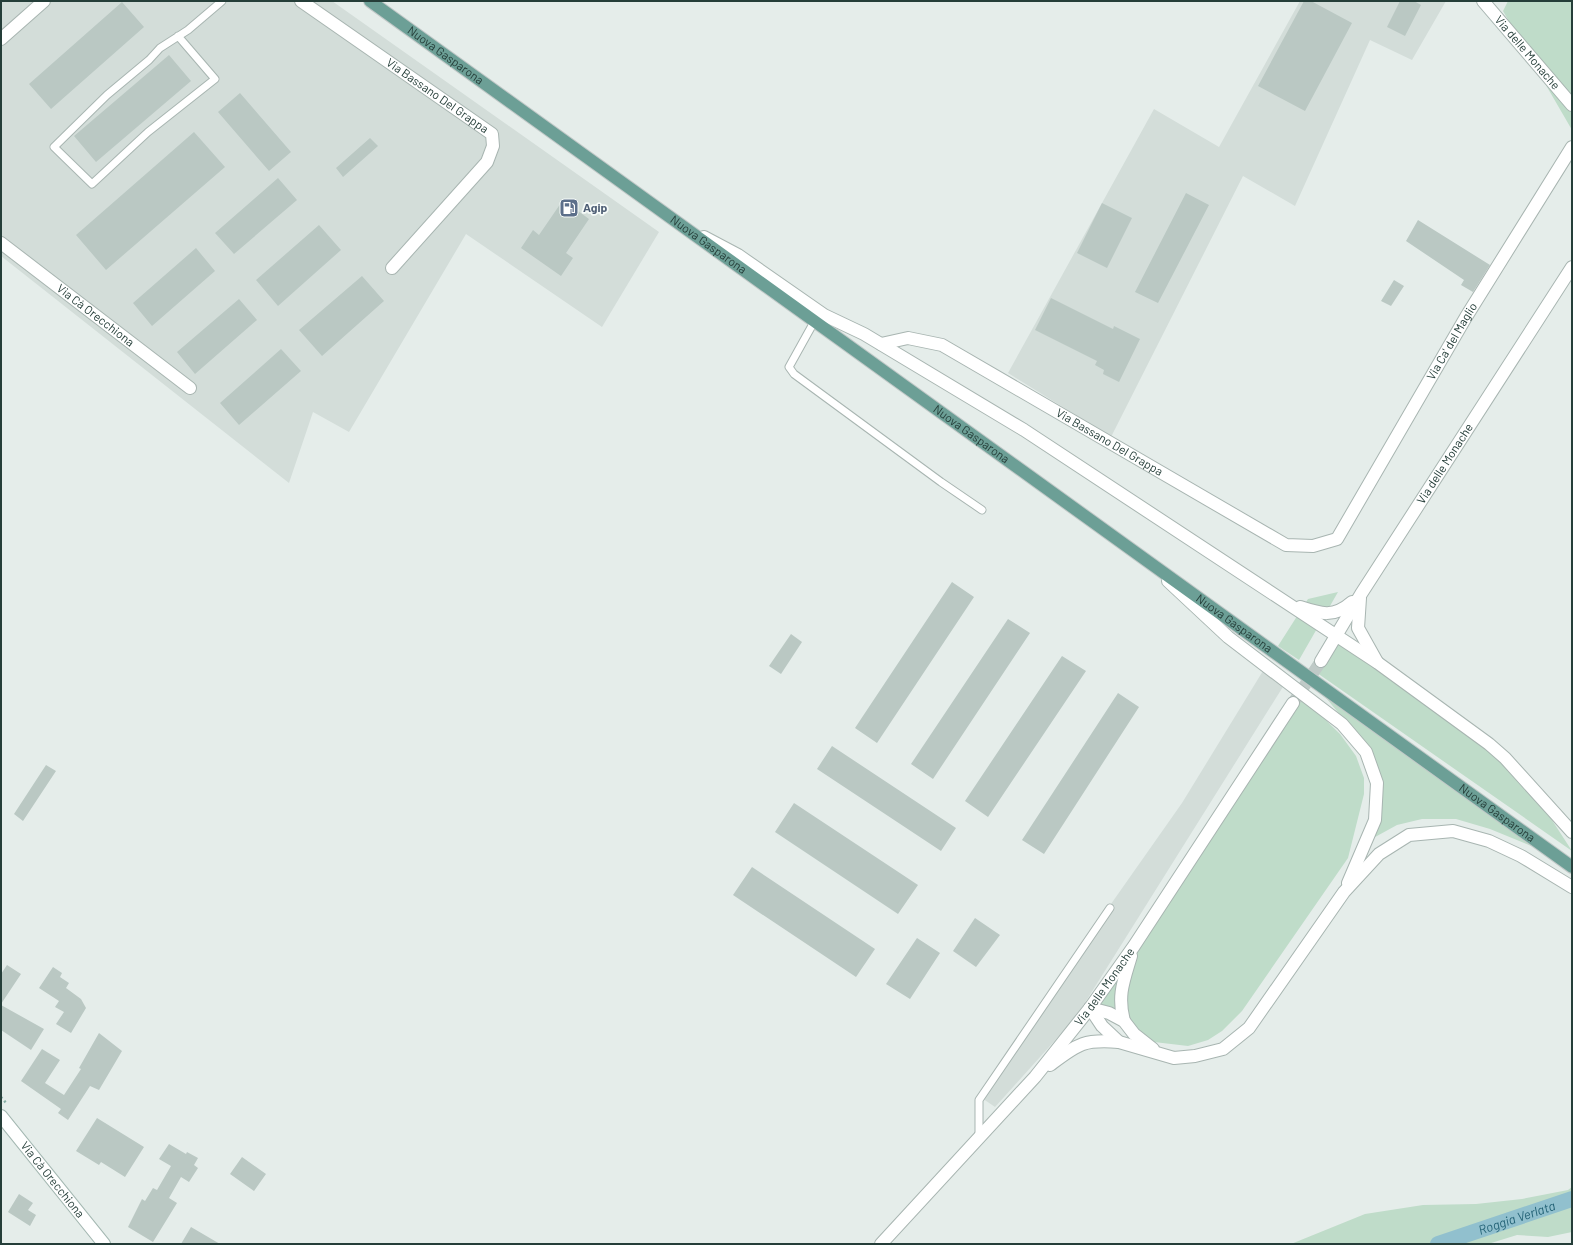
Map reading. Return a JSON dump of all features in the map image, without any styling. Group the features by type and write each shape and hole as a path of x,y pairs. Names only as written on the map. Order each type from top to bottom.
{"main road":[{"name":"Nuova Gasparona","path":"370,1 1572,867"}],"street":[{"path":"1,39 44,1"},
{"name":"Via Bassano Del Grappa","path":"301,1 492,134 493,146 487,162 392,268"},
{"name":"Via delle Monache","path":"1483,1 1572,105"},
{"name":"Via Ca' del Maglio","path":"1337,539 1466,317 1572,147"},
{"path":"678,224 738,255 824,315 881,344 1024,430 1336,637 1378,663 1489,744 1505,758 1572,832"},
{"name":"Via Cà Orecchiona","path":"1,243 190,388"},
{"name":"Via delle Monache","path":"1321,661 1361,594 1572,267"},
{"name":"Via Bassano Del Grappa","path":"881,344 908,338 942,345 1286,545 1313,546 1337,539"},
{"path":"1147,562 1228,637 1342,724 1366,752 1378,782 1375,820 1344,892"},
{"path":"1284,602 1319,613 1341,611 1361,594"},
{"path":"1361,594 1358,628 1378,663"},
{"name":"Via delle Monache","path":"881,1244 1035,1077 1090,1008 1134,946 1293,703"},
{"path":"1035,1077 1074,1047 1095,1040 1119,1042 1174,1058 1224,1049 1249,1028 1344,892 1379,854 1409,835 1453,831 1489,841 1521,856 1572,887"},
{"path":"1134,946 1120,994 1120,1007 1124,1021 1134,1034 1157,1053"},
{"path":"1090,1008 1109,1013 1124,1021"},
{"path":"1090,1008 1102,1026 1119,1042"},
{"name":"Via Cà Orecchiona","path":"1,1116 104,1244"}],"lane":[{"path":"178,36 216,79 148,132 92,184 54,147 107,95 149,60 160,48 178,36 222,1"},
{"path":"814,322 789,367 794,374 941,482 982,510"},
{"path":"979,1137 979,1100 1110,908"}],"shaded area":[{"path":"1,1 332,1 659,232 602,327 466,234 349,432 313,412 289,483 1,256"},
{"path":"1300,1 1446,1 1412,60 1370,40 1295,206 1243,176 1111,437 1008,373 1154,109 1219,147"},
{"path":"1266,666 1286,682 1076,1017 995,1107 979,1096 1028,1022 1182,803"}],"green space":[{"path":"1508,1 1572,1 1572,130 1503,11"},
{"path":"1338,592 1299,660 1278,646 1308,599"},
{"path":"1334,625 1357,652 1448,715 1526,780 1572,851 1310,668"},
{"path":"1305,681 1556,856 1490,829 1456,819 1422,819 1397,825 1366,842 1377,796 1369,750 1327,699"},
{"path":"1296,691 1340,734 1356,756 1364,778 1364,794 1348,858 1242,1011 1222,1031 1208,1040 1188,1046 1154,1042 1131,1032 1099,1006"},
{"path":"1572,1187 1572,1232 1548,1237 1517,1235 1488,1244 1291,1244 1365,1214 1423,1205 1476,1204 1522,1199 1568,1190"}],"building":[{"path":"1304,1 1311,1 1352,23 1305,111 1258,86"},
{"path":"1400,1 1414,1 1421,5 1405,36 1387,27"},
{"path":"122,2 144,27 51,109 29,84"},
{"path":"169,55 191,81 96,162 74,136"},
{"path":"240,93 291,152 269,171 218,112"},
{"path":"194,132 225,167 106,270 76,235"},
{"path":"370,138 378,146 343,177 336,168"},
{"path":"278,178 297,200 234,254 215,233"},
{"path":"1186,193 1209,205 1158,303 1135,292"},
{"path":"563,200 589,219 566,253 573,258 561,276 521,248 533,230 539,235"},
{"path":"1102,203 1132,218 1107,268 1077,253"},
{"path":"1418,220 1490,265 1473,292 1461,285 1464,280 1406,241"},
{"path":"319,225 341,250 278,306 256,280"},
{"path":"196,248 215,271 152,326 133,303"},
{"path":"362,276 384,301 322,356 299,330"},
{"path":"1394,280 1404,286 1391,306 1381,301"},
{"path":"1051,298 1113,329 1114,326 1140,339 1119,382 1103,374 1104,370 1095,365 1097,361 1035,330"},
{"path":"239,299 257,320 195,374 177,352"},
{"path":"281,349 301,371 239,425 220,403"},
{"path":"952,582 974,597 877,743 855,728"},
{"path":"1008,619 1030,633 933,779 911,764"},
{"path":"791,634 802,642 781,674 769,666"},
{"path":"1062,656 1086,671 988,817 965,801"},
{"path":"1118,693 1139,707 1044,854 1022,840"},
{"path":"832,746 956,828 941,851 817,769"},
{"path":"46,765 56,771 23,821 14,814"},
{"path":"794,803 918,885 898,914 775,832"},
{"path":"752,867 875,949 856,977 733,895"},
{"path":"975,918 1000,935 976,967 953,951"},
{"path":"917,938 940,953 910,999 886,984"},
{"path":"7,965 21,974 1,1004 1,974"},
{"path":"53,967 62,973 60,977 69,983 66,988 81,999 86,1008 71,1033 56,1024 64,1012 55,1007 59,1001 39,988"},
{"path":"1,1005 44,1029 31,1050 1,1030"},
{"path":"99,1033 122,1051 99,1090 90,1086 68,1120 58,1113 61,1109 21,1081 42,1049 60,1060 45,1083 64,1095 81,1069 79,1068"},
{"path":"97,1118 144,1147 125,1177 101,1162 99,1165 76,1151"},
{"path":"169,1144 186,1154 187,1152 198,1158 194,1165 198,1168 189,1182 181,1177 169,1198 177,1203 153,1242 128,1227 142,1199 145,1201 153,1188 157,1190 171,1166 159,1159"},
{"path":"242,1157 266,1174 254,1191 230,1174"},
{"path":"19,1194 33,1203 28,1210 36,1215 30,1226 8,1212"},
{"path":"191,1227 220,1244 181,1244"}],"waterway":[{"name":"Roggia Verlata","path":"1438,1244 1572,1199"}],"tunnel":[{"path":"1293,703 1321,661"}],"place":[{"name":"Agip","path":"569,208"}]}
